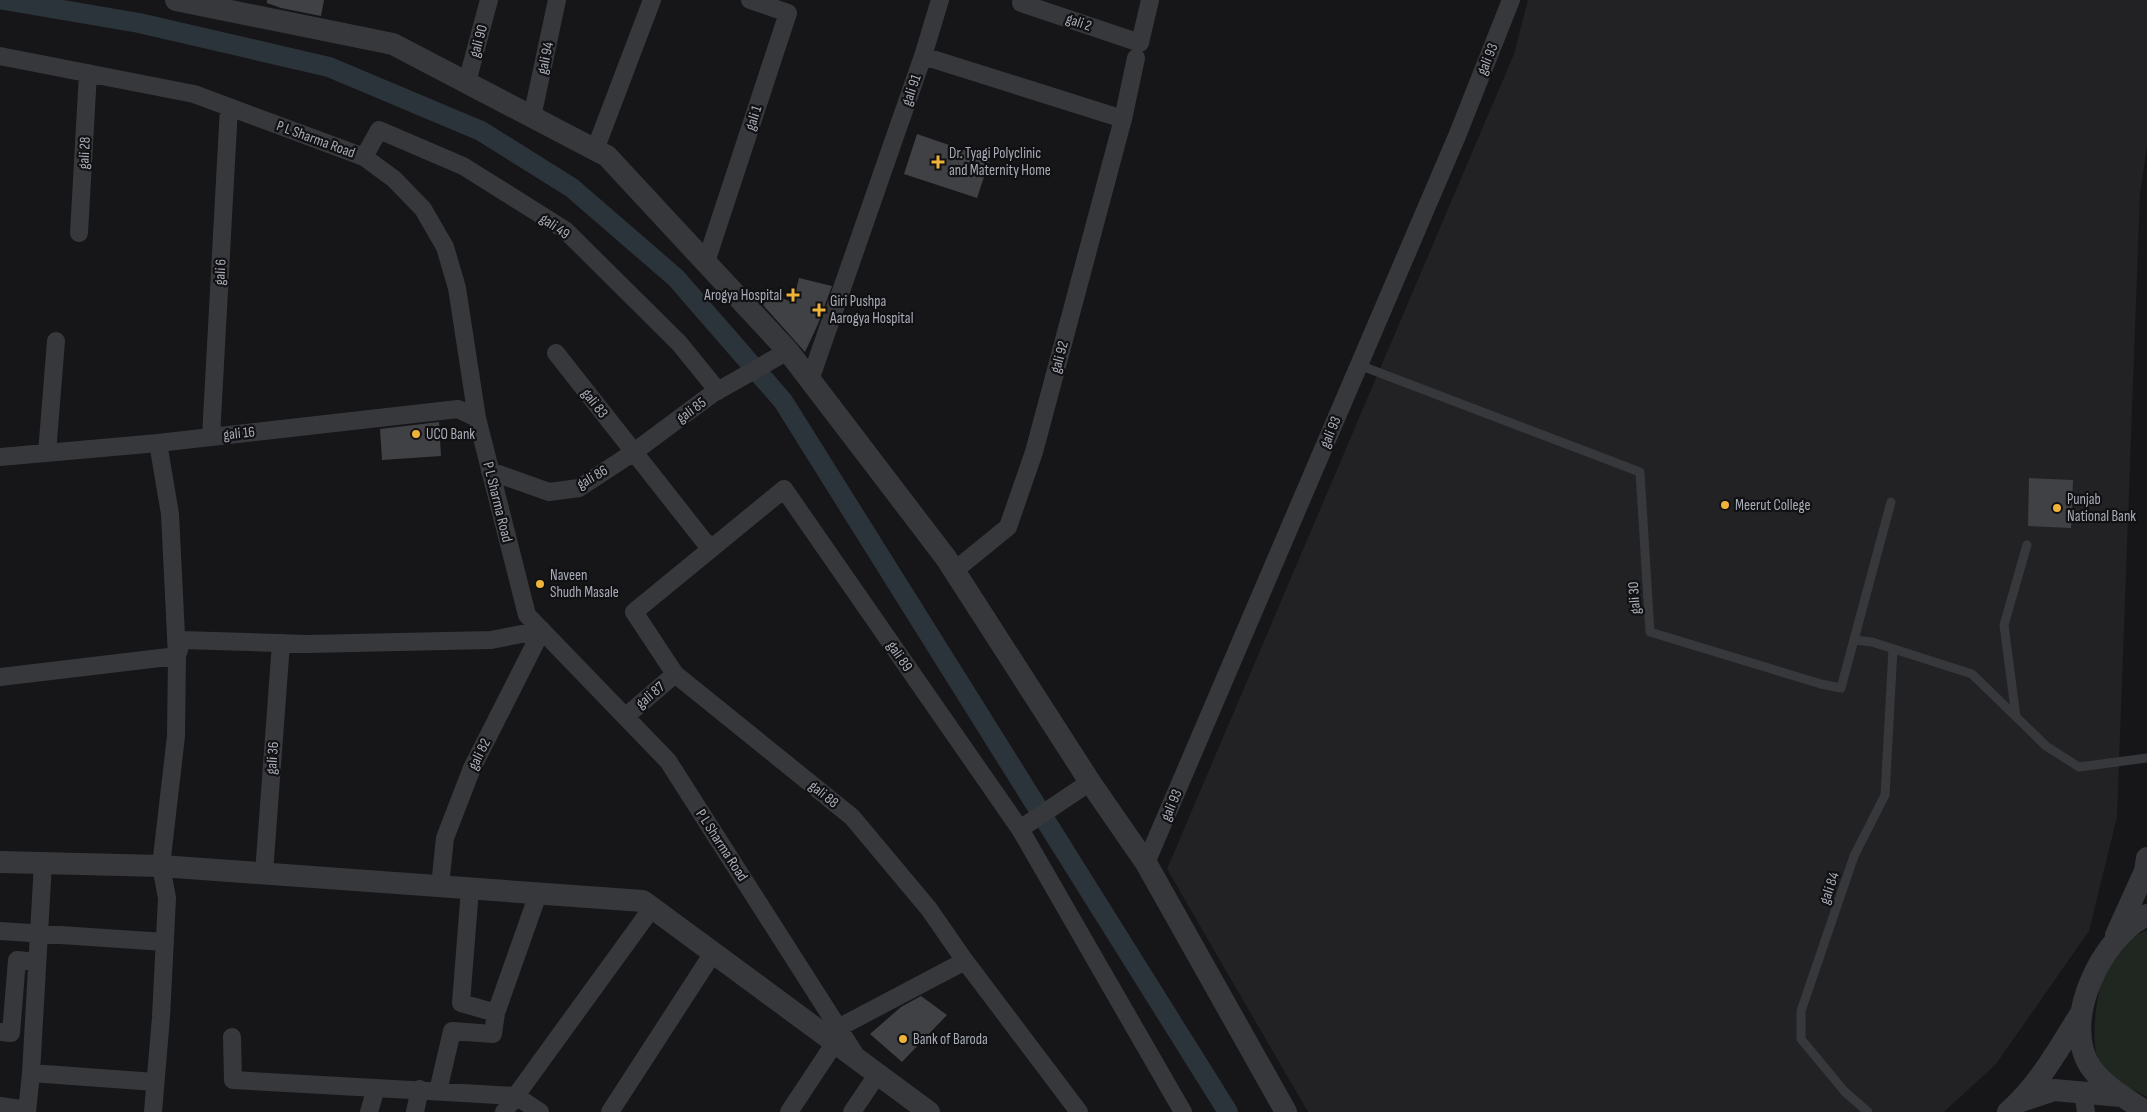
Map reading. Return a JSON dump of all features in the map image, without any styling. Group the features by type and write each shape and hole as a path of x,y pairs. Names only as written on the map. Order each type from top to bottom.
{"street":[{"path":"176,0 393,44 607,156 706,262 810,380 954,570 1090,782 1146,863 1286,1112"},
{"name":"gali 90","path":"467,82 489,0"},
{"name":"gali 94","path":"532,117 557,0"},
{"path":"595,150 652,0"},
{"name":"gali 1","path":"706,262 788,13 750,0"},
{"path":"923,56 940,0"},
{"path":"1123,119 1150,0"},
{"name":"gali 93","path":"1146,863 1457,136 1510,0"},
{"name":"gali 2","path":"1018,1 1138,51"},
{"name":"P L Sharma Road","path":"0,56 194,94 364,157 394,179 423,209 445,246 462,314 477,418 527,615 668,761 836,1036"},
{"name":"gali 91","path":"810,380 923,56 1123,119"},
{"name":"gali 28","path":"79,233 88,73"},
{"name":"gali 6","path":"211,437 229,107"},
{"name":"gali 92","path":"954,570 1008,527 1034,452 1123,119"},
{"name":"gali 49","path":"364,157 379,130 463,166 565,230 680,343 718,391"},
{"path":"47,453 56,341"},
{"name":"gali 83","path":"556,353 704,541 712,547"},
{"name":"gali 85","path":"634,452 718,391 785,353"},
{"name":"gali 16","path":"0,457 158,443 458,409 477,418"},
{"path":"153,1112 167,898 161,866 176,736 177,656 170,514 158,443"},
{"name":"gali 86","path":"490,471 549,492 579,488 634,452"},
{"name":"gali 89","path":"712,547 784,489 1020,829"},
{"name":"gali 88","path":"712,547 634,612 675,674 852,817 930,909 965,961 1079,1112"},
{"path":"177,656 182,640 281,643 491,640 542,630"},
{"name":"gali 82","path":"440,886 445,838 472,768 542,630"},
{"name":"gali 36","path":"264,873 281,643"},
{"path":"0,677 177,656"},
{"name":"gali 87","path":"625,717 675,674"},
{"path":"1090,782 1020,829 1183,1112"},
{"path":"2014,1106 2052,1060 2082,1010 2097,967 2111,945 2145,871 2147,858"},
{"path":"0,862 161,866 643,902 713,954 836,1036 870,1070 929,1112"},
{"path":"0,1106 27,1111 31,1073 43,863"},
{"path":"470,889 461,1003 496,1013"},
{"path":"438,1091 452,1031 493,1034 496,1013 538,894"},
{"path":"504,1112 652,908"},
{"path":"2111,945 2137,920 2147,915"},
{"path":"0,931 165,942"},
{"path":"610,1112 713,954"},
{"path":"0,1032 11,1033 17,960 37,962"},
{"path":"790,1112 836,1036 965,961"},
{"path":"2082,1010 2081,1036 2083,1053 2091,1068 2103,1082 2146,1112"},
{"path":"232,1037 233,1080 420,1089 516,1096 540,1112"},
{"path":"852,1112 870,1070"},
{"path":"31,1073 155,1082"},
{"path":"369,1112 376,1088"},
{"path":"415,1112 420,1089"},
{"path":"2014,1106 2054,1090 2084,1102 2122,1096"}],"lane":[{"name":"gali 30","path":"1359,365 1640,472 1650,632 1841,688 1891,502"},
{"path":"2016,717 2004,625 2026,545"},
{"path":"1854,640 1872,642 1972,674 2046,746 2079,767 2147,758"},
{"name":"gali 84","path":"1868,1112 1845,1092 1801,1039 1801,1011 1854,856 1885,795 1893,649"}],"shaded area":[{"name":"Meerut College","path":"1528,0 2147,0 2147,146 2140,193 2117,817 2089,931 1996,1064 1944,1112 1308,1112 1167,869 1514,54"},
{"path":"2147,930 2147,1097 2119,1082 2104,1071 2099,1062 2096,1049 2095,1018 2101,985 2109,962 2126,943"}],"building":[{"path":"267,0 324,0 321,16 281,8 267,3"},
{"path":"917,134 990,159 977,198 904,174"},
{"path":"799,278 832,286 805,352 763,305 772,293 793,303"},
{"path":"439,422 441,456 382,460 380,429"},
{"path":"2029,478 2073,480 2071,528 2028,526"},
{"path":"921,996 947,1015 902,1062 870,1034 901,1007"}],"waterway":[{"path":"4,0 139,23 329,67 481,131 572,188 676,278 783,401 1228,1112"}],"place":[{"name":"Dr. Tyagi Polyclinic and Maternity Home","path":"938,162"},
{"name":"Arogya Hospital","path":"793,295"},
{"name":"Giri Pushpa Aarogya Hospital","path":"819,310"},
{"name":"UCO Bank","path":"416,434"},
{"name":"Meerut College","path":"1725,505"},
{"name":"Punjab National Bank","path":"2057,508"},
{"name":"Naveen Shudh Masale","path":"540,584"},
{"name":"Bank of Baroda","path":"903,1039"}]}
